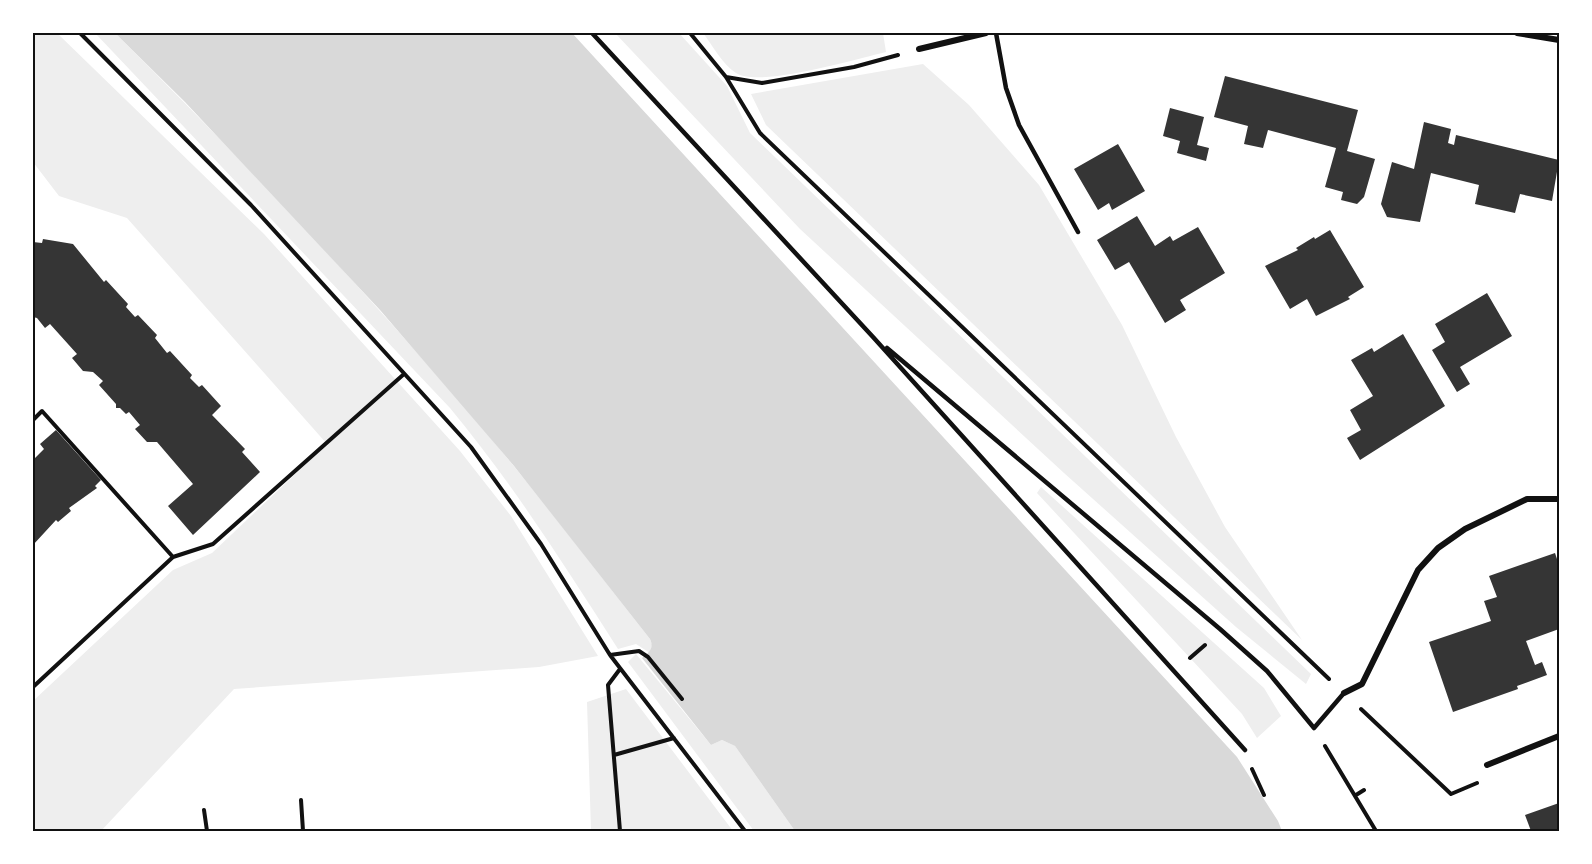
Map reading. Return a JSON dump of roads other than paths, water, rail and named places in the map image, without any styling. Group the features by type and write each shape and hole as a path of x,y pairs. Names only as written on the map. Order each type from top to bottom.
{"street":[{"path":"919,49 986,33"},
{"path":"1517,33 1559,40"},
{"path":"1344,693 1362,684 1418,570 1438,548 1465,530 1527,500 1559,499"},
{"path":"1487,765 1559,736"}],"lane":[{"path":"592,33 873,337 1245,750"},
{"path":"996,33 1006,88 1018,125 1078,232"},
{"path":"873,337 1220,629 1267,671 1314,728 1344,693"}]}
